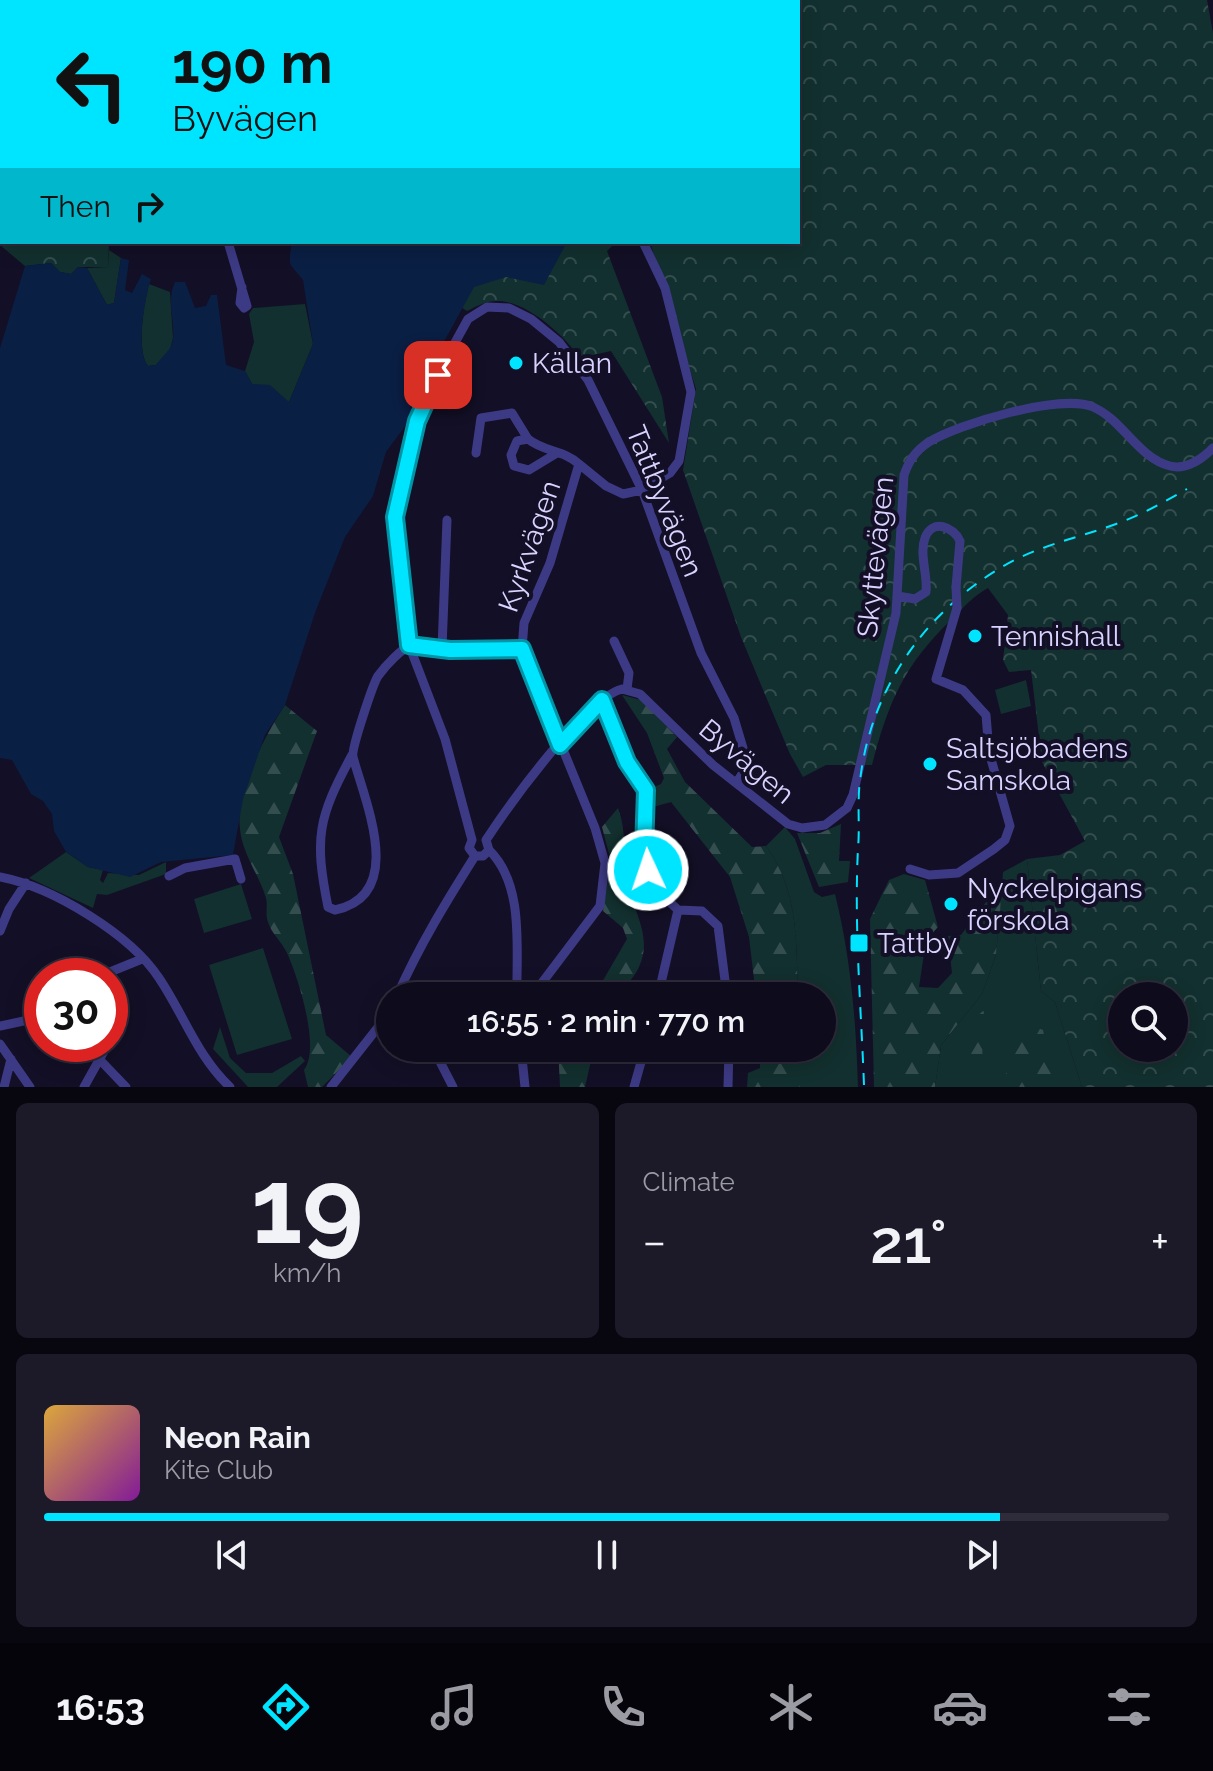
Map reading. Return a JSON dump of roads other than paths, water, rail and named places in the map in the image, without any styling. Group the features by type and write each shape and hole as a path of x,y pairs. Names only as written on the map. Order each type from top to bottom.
{"street":[{"path":"229,244 242,287"},
{"path":"642,490 670,473 679,461 691,392 665,288 644,244"},
{"name":"Tattbyvägen","path":"409,645 396,552 396,506 425,397 468,319 487,307 509,308 531,319 559,342 588,380 642,490 701,653 722,692 743,746 746,768 737,782"},
{"name":"Skyttevägen","path":"847,808 898,596 904,475 909,459 928,443 962,426 1053,402 1091,406 1114,419 1150,457 1168,466 1189,465 1213,448"},
{"path":"476,453 481,418 512,413 528,439 579,464"},
{"path":"528,439 517,441 511,455 514,466 521,470 536,468 557,453"},
{"name":"Kyrkvägen","path":"543,982 590,921 603,891 604,852 522,649 524,623 550,563 579,464 614,492 630,494 642,490"},
{"path":"442,648 447,520"},
{"path":"898,596 915,599 926,592 925,539 930,530 939,526 951,530 960,541 957,608 936,679 963,690 986,715 989,752 1010,826 1005,840 958,873 929,875 910,869"},
{"path":"475,856 483,856 510,804 560,745 612,691 627,689 629,673 614,641"},
{"path":"409,645 522,649"},
{"path":"352,755 371,819 376,861 365,895 350,906 335,910 327,903 326,884 320,867 321,824 325,808 352,755 375,680 409,645"},
{"path":"409,645 445,739 472,840 469,848 475,856"},
{"name":"Byvägen","path":"627,689 640,694 713,765 788,824 802,828 825,825 847,808"},
{"path":"602,700 627,762 646,790 644,851 655,888 678,910 702,911 718,926 725,982"},
{"path":"472,840 478,837 501,862 511,894 516,982"},
{"path":"404,982 425,937 475,856"},
{"path":"169,876 185,868 235,859 241,879"},
{"path":"0,877 26,883 95,919 142,959 164,984 206,1062 229,1087"},
{"path":"0,931 9,909 26,883"},
{"path":"661,982 678,910"},
{"path":"128,965 142,959"},
{"path":"0,1026 24,1021"},
{"path":"331,1087 376,1030"},
{"path":"0,1044 30,1087"},
{"path":"4,1087 11,1059"},
{"path":"84,1087 100,1062"},
{"path":"102,1062 126,1087"},
{"path":"441,1062 453,1087"},
{"path":"522,1062 525,1087"},
{"path":"634,1087 641,1062"},
{"path":"728,1087 729,1062"}],"water":[{"path":"292,244 566,244 544,285 506,277 474,287 434,360 421,369 409,421 386,452 373,496 345,537 315,613 285,705 265,735 243,799 233,855 161,862 130,877 88,867 66,852 54,831 52,814 43,801 31,794 12,760 0,758 0,348 25,266 51,263 60,272 71,274 78,267 87,268 107,305 114,303 121,258 129,260 125,290 132,293 142,274 151,279 142,336 148,366 156,365 172,343 171,296 175,282 185,282 195,308 206,306 211,295 217,295 226,365 245,371 252,384 270,385 289,402 313,344 303,280 290,262"}],"railway":[{"path":"864,1085 857,907 859,789 866,748 888,687 904,659 945,610 997,570 1041,549 1134,517 1187,489"}],"place":[{"name":"Källan","path":"516,363"},
{"name":"Tennishall","path":"975,636"},
{"name":"Saltsjöbadens Samskola","path":"930,764"},
{"name":"Nyckelpigans förskola","path":"951,904"},
{"name":"Tattby","path":"859,943"}]}
